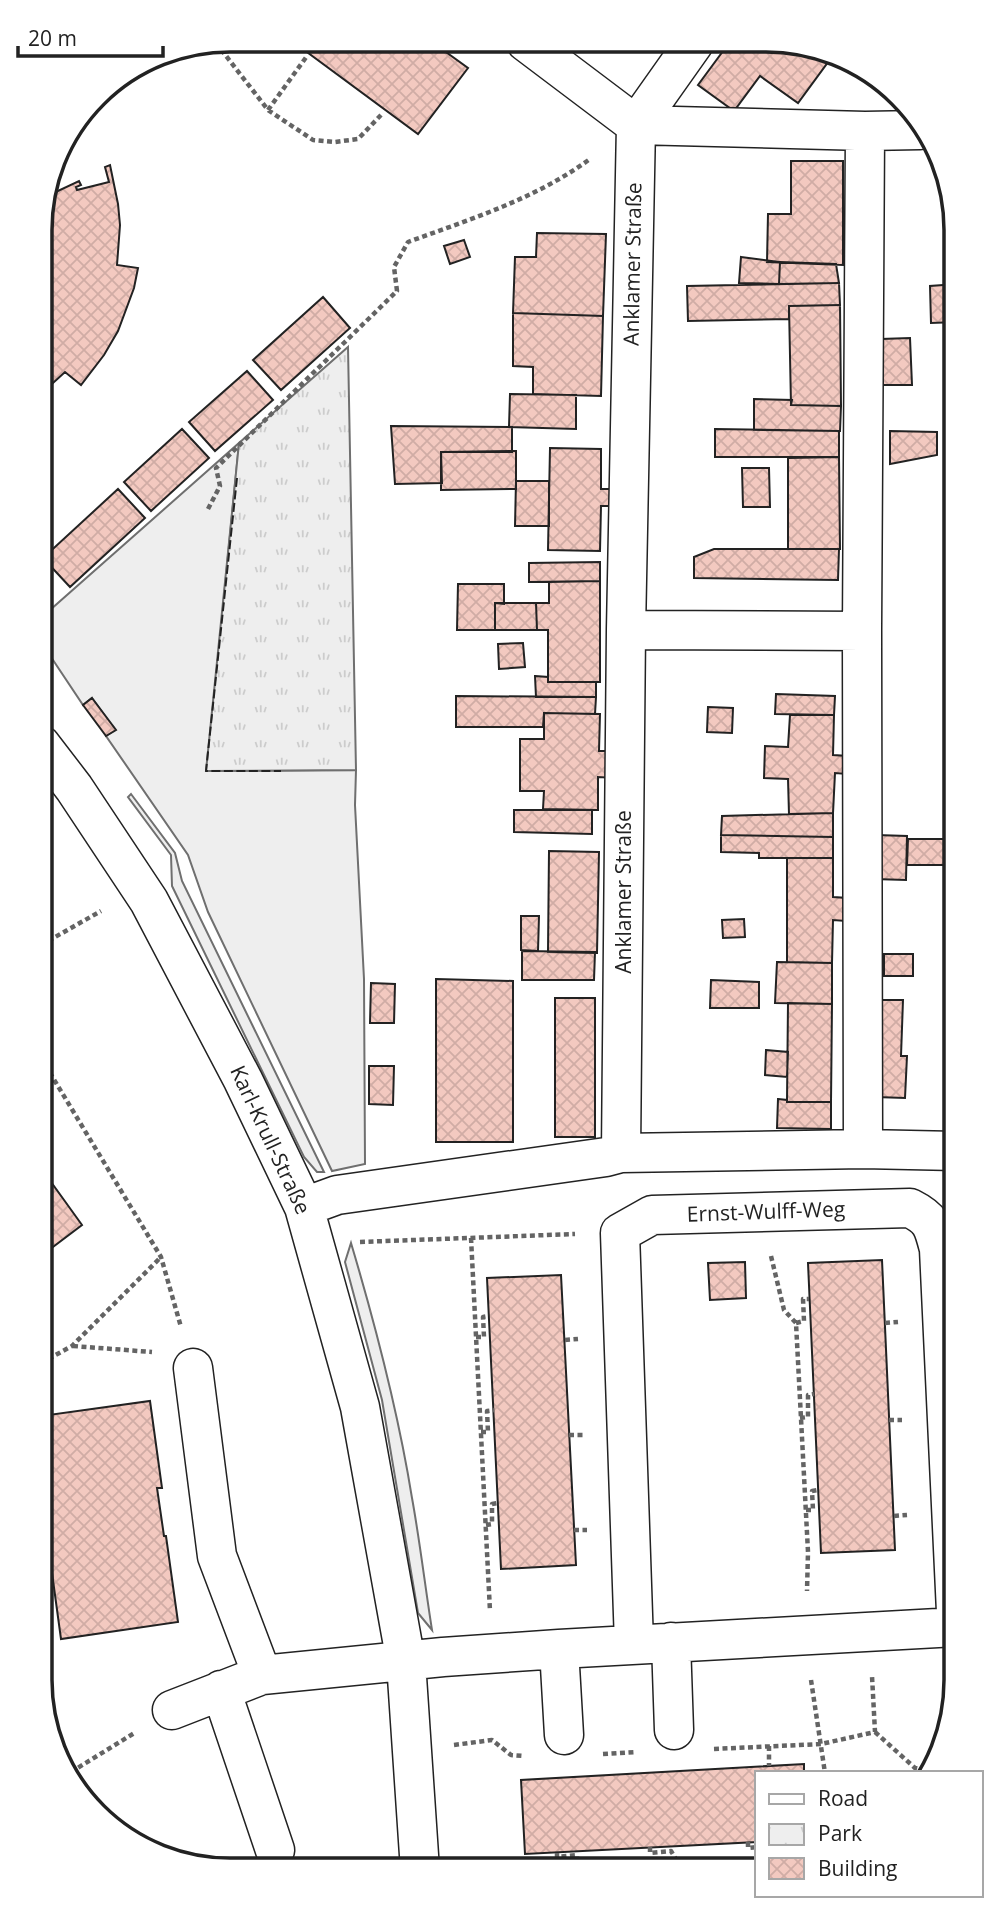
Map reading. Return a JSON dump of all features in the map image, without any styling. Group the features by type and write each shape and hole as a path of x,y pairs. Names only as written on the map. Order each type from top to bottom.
{"street":[{"path":"539,52 636,125 913,130"},
{"path":"636,125 688,52"},
{"name":"Anklamer Straße","path":"621,1153 626,630 636,125"},
{"path":"863,1149 865,131"},
{"path":"626,630 862,631"},
{"name":"Karl-Krull-Straße","path":"52,759 149,901 243,1080 304,1207 360,1407 406,1662 419,1858"},
{"path":"304,1207 337,1195 621,1153 863,1149 944,1151"},
{"name":"Ernst-Wulff-Weg","path":"620,1233 652,1215 910,1208 933,1225 939,1249 944,1356"},
{"path":"620,1233 634,1644"},
{"path":"191,1361 218,1556 262,1675"},
{"path":"172,1710 262,1675 559,1648 944,1628"},
{"path":"671,1642 674,1730"},
{"path":"559,1648 564,1735"},
{"path":"221,1690 275,1850"}],"path":[{"path":"223,53 268,110 313,140 335,142 358,139 381,116"},
{"path":"268,110 307,56"},
{"path":"208,509 220,486 216,468 397,291 394,267 408,242 506,207 566,176 636,125"},
{"path":"52,939 104,909"},
{"path":"52,1076 161,1257 191,1361 72,1346"},
{"path":"772,1210 768,1245 784,1310 796,1323 808,1552 805,1635 825,1771"},
{"path":"355,1242 620,1233"},
{"path":"471,1238 490,1622"},
{"path":"52,1357 72,1346 161,1257"},
{"path":"796,1323 804,1321 803,1299 809,1299"},
{"path":"476,1337 484,1337 483,1317 489,1316"},
{"path":"800,1418 808,1417 808,1395 814,1395"},
{"path":"481,1432 488,1432 487,1411 494,1410"},
{"path":"806,1510 813,1510 812,1491 818,1490"},
{"path":"486,1525 492,1524 492,1504 498,1503"},
{"path":"76,1769 172,1710"},
{"path":"875,1732 915,1770"},
{"path":"769,1746 769,1766"},
{"path":"748,1842 748,1848 755,1847"},
{"path":"650,1847 650,1853 671,1851 675,1858"},
{"path":"557,1853 557,1857 577,1855 577,1858"}],"green space":[{"path":"348,347 356,770 206,771 239,443"},
{"path":"239,443 207,771 356,770 355,805 364,979 365,1164 332,1171 208,912 188,855 106,736 115,730 92,698 83,705 52,658 52,608"},
{"path":"131,794 175,853 182,881 324,1172 317,1172 304,1157 172,886 171,855 128,797"},
{"path":"351,1243 378,1338 400,1433 432,1630 418,1613 382,1400 345,1262"}],"building":[{"path":"307,52 446,52 468,68 418,134"},
{"path":"722,52 778,53 827,64 798,103 760,76 734,111 698,85"},
{"path":"791,161 843,161 843,265 767,262 768,214 791,214"},
{"path":"110,165 118,204 120,225 117,265 138,268 134,288 118,331 81,385 65,372 52,384 52,231 56,196 57,191 79,181 81,185 76,187 77,190 109,182 105,167"},
{"path":"537,233 606,234 603,316 513,313 515,257 536,257"},
{"path":"464,240 470,257 450,264 444,246"},
{"path":"741,257 780,262 779,284 739,283"},
{"path":"780,262 836,264 839,283 779,284"},
{"path":"839,283 840,305 789,306 789,319 688,321 687,286"},
{"path":"944,285 944,322 931,323 930,286"},
{"path":"323,297 350,328 281,390 253,360"},
{"path":"840,305 841,406 791,405 789,306"},
{"path":"513,313 603,316 601,396 533,394 533,367 513,366"},
{"path":"910,338 912,385 883,385 881,339"},
{"path":"247,371 273,400 215,451 189,422"},
{"path":"510,394 576,395 576,429 509,427"},
{"path":"754,399 792,400 791,405 841,406 840,431 754,430"},
{"path":"391,426 512,427 512,452 441,452 442,483 395,484"},
{"path":"182,429 209,458 151,511 124,482"},
{"path":"715,429 839,431 839,457 715,457"},
{"path":"890,431 937,432 937,455 890,464"},
{"path":"550,448 601,449 601,489 610,489 610,506 601,506 600,551 548,550"},
{"path":"516,451 516,489 441,490 441,452"},
{"path":"839,457 840,549 788,549 788,458"},
{"path":"742,468 769,468 770,507 743,507"},
{"path":"516,481 549,481 549,526 515,526"},
{"path":"118,489 145,518 70,587 52,568 52,550"},
{"path":"714,549 839,549 838,580 694,578 694,557"},
{"path":"600,562 600,581 529,582 529,563"},
{"path":"600,581 600,682 548,682 548,630 537,630 536,603 549,603 549,582"},
{"path":"458,584 504,584 504,604 495,603 495,630 457,630"},
{"path":"495,603 536,603 537,630 495,630"},
{"path":"523,643 525,667 499,669 498,644"},
{"path":"535,676 548,677 548,682 596,682 596,697 536,697"},
{"path":"776,694 835,696 834,715 775,714"},
{"path":"456,696 596,697 595,714 544,713 543,727 456,727"},
{"path":"92,698 116,730 106,736 83,705"},
{"path":"708,707 733,708 732,733 707,732"},
{"path":"544,713 600,714 599,751 616,751 615,778 598,777 598,810 543,809 544,791 520,791 520,739 544,739"},
{"path":"790,715 834,715 833,755 848,756 847,774 835,773 833,813 789,814 788,779 764,778 765,746 788,747"},
{"path":"514,810 592,810 592,834 514,832"},
{"path":"833,813 833,837 721,835 722,816"},
{"path":"721,835 833,837 833,858 759,858 759,853 721,852"},
{"path":"876,835 907,836 906,880 874,879"},
{"path":"908,839 944,839 944,865 907,865"},
{"path":"549,851 599,852 597,953 548,952"},
{"path":"787,858 833,858 833,897 848,898 846,921 833,920 832,963 787,962"},
{"path":"521,916 539,916 538,951 521,950"},
{"path":"744,919 745,937 723,938 722,920"},
{"path":"522,951 595,952 594,980 522,980"},
{"path":"884,954 913,954 913,976 884,976"},
{"path":"777,962 832,963 832,1004 775,1003"},
{"path":"436,979 513,981 513,1142 436,1142"},
{"path":"711,980 759,982 759,1008 710,1008"},
{"path":"371,983 395,984 394,1023 370,1023"},
{"path":"555,998 595,998 595,1137 555,1137"},
{"path":"878,1000 903,1000 901,1056 907,1056 905,1098 876,1097"},
{"path":"788,1003 832,1004 831,1102 787,1102"},
{"path":"766,1050 788,1052 787,1077 765,1075"},
{"path":"369,1066 394,1066 393,1105 369,1104"},
{"path":"778,1099 787,1102 831,1102 831,1129 777,1128"},
{"path":"52,1183 82,1225 52,1248"},
{"path":"882,1260 895,1550 821,1553 808,1263"},
{"path":"745,1262 746,1298 710,1300 708,1263"},
{"path":"561,1275 576,1565 501,1569 487,1278"},
{"path":"150,1401 162,1488 157,1488 178,1622 61,1639 52,1573 52,1414"},
{"path":"804,1764 804,1771 755,1771 755,1842 525,1854 521,1780"}],"fence":[{"path":"237,478 206,771 281,771"}]}
